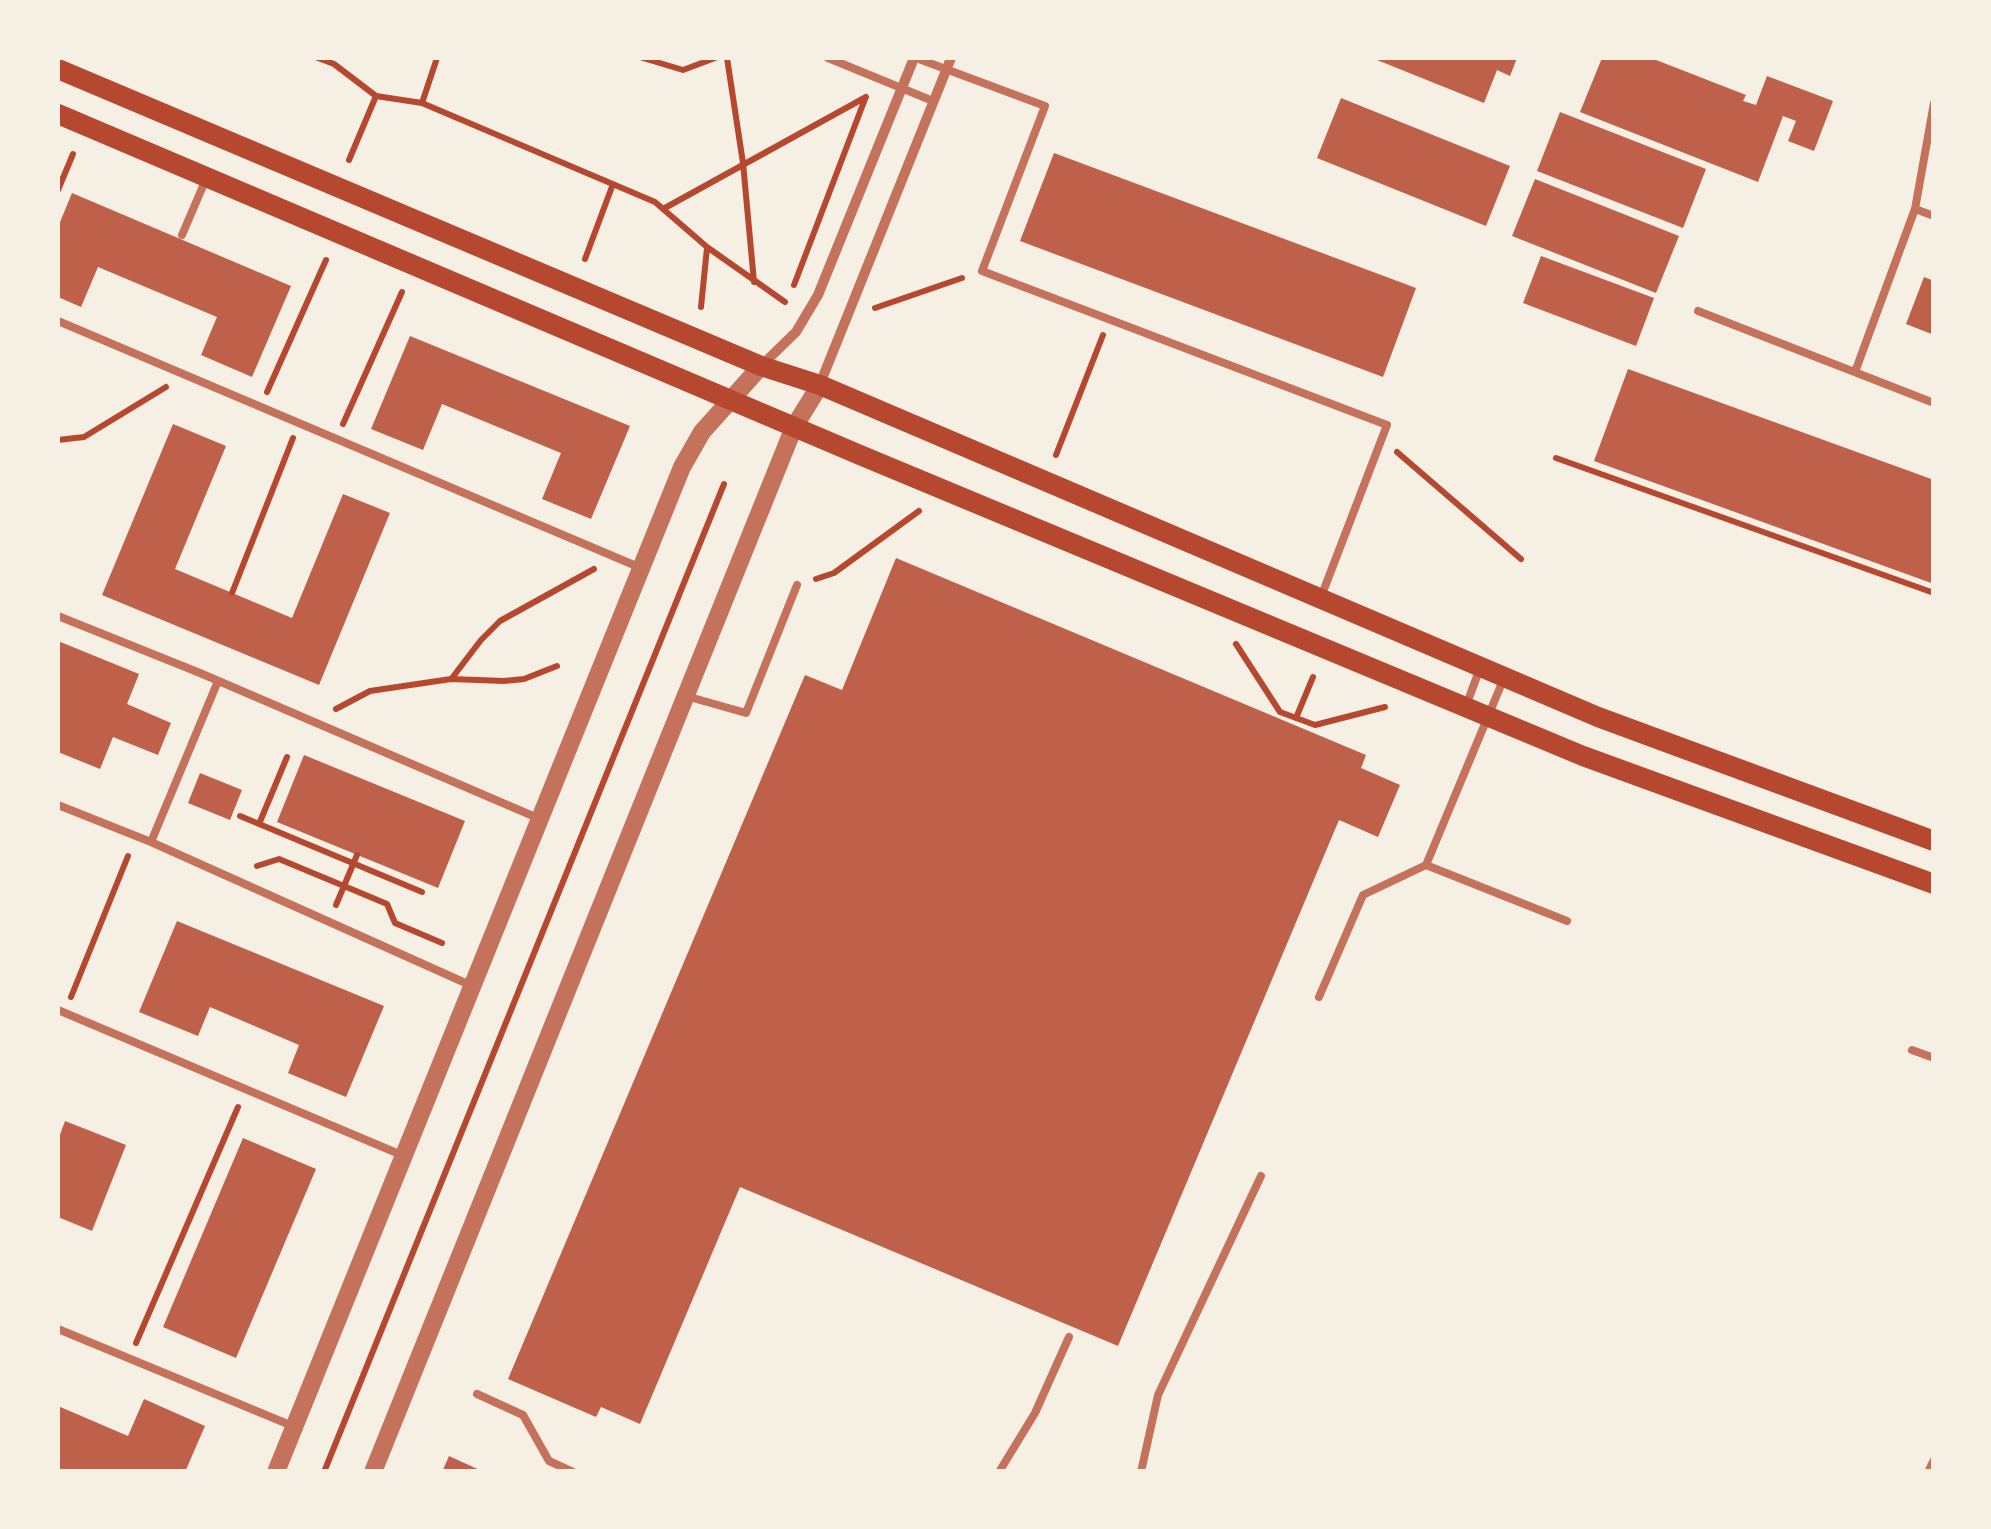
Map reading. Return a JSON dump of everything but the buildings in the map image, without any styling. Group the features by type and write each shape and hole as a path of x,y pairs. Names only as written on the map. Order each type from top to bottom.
{"main road":[{"path":"58,68 761,366 820,385 1598,717 1934,841"},
{"path":"58,114 794,427 1584,756 1934,884"}],"street":[{"path":"276,1472 682,467 702,432 796,332 818,295 915,58"},
{"path":"373,1472 794,427 820,385 948,63"}],"lane":[{"path":"828,58 933,101"},
{"path":"915,58 948,63 1045,106 982,271 1386,424 1319,601"},
{"path":"1855,372 1914,208 1934,103"},
{"path":"182,235 207,177"},
{"path":"1914,208 1934,216"},
{"path":"1698,311 1934,403"},
{"path":"58,321 641,568"},
{"path":"686,696 746,713 798,585"},
{"path":"58,616 540,819"},
{"path":"1466,707 1480,668"},
{"path":"1318,997 1363,895 1426,865 1504,678"},
{"path":"151,842 218,681"},
{"path":"58,804 473,987"},
{"path":"1426,865 1567,921"},
{"path":"61,1011 404,1156"},
{"path":"1912,1050 1934,1058"},
{"path":"1141,1472 1158,1395 1261,1176"},
{"path":"58,1329 295,1426"},
{"path":"1000,1472 1035,1413 1069,1337"},
{"path":"476,1394 523,1416 549,1461 572,1472"},
{"path":"1928,1472 1934,1460"}],"path":[{"path":"318,58 335,61 376,96 422,103 655,202 707,247 784,302"},
{"path":"422,103 437,58"},
{"path":"643,58 683,70 715,58"},
{"path":"727,58 743,164 754,283"},
{"path":"794,285 874,76"},
{"path":"349,160 376,96"},
{"path":"663,209 866,97"},
{"path":"58,190 73,154"},
{"path":"585,259 613,184"},
{"path":"701,307 707,247"},
{"path":"260,407 326,260"},
{"path":"870,310 982,271"},
{"path":"336,439 402,292"},
{"path":"1056,455 1109,320"},
{"path":"58,440 84,437 183,374"},
{"path":"232,593 299,423"},
{"path":"1381,439 1521,559"},
{"path":"1556,458 1934,593"},
{"path":"324,1472 724,484"},
{"path":"798,585 834,573 920,511"},
{"path":"451,679 480,640 500,621 598,567"},
{"path":"1236,644 1280,712 1316,725 1385,707"},
{"path":"313,722 370,691 451,679 504,682 557,666"},
{"path":"1296,718 1314,676"},
{"path":"259,824 287,757"},
{"path":"240,816 355,859 422,892"},
{"path":"61,1011 136,836"},
{"path":"243,860 260,867 279,859 344,886 387,904 395,923 442,943"},
{"path":"329,922 355,859"},
{"path":"130,1358 247,1087"}]}
